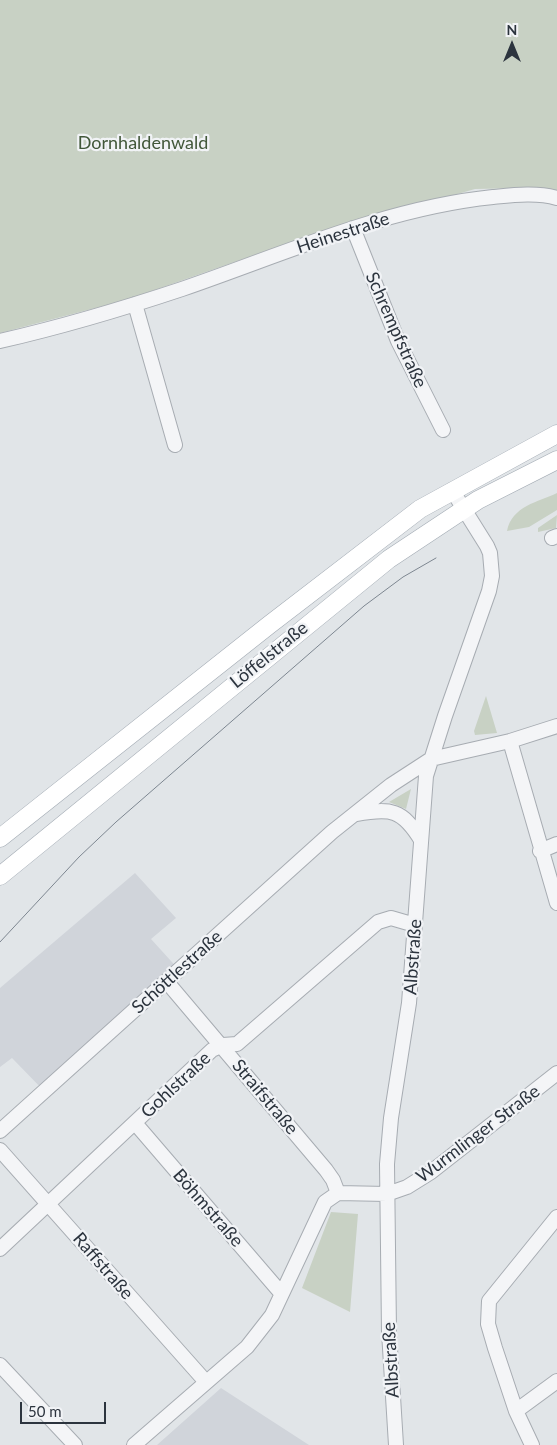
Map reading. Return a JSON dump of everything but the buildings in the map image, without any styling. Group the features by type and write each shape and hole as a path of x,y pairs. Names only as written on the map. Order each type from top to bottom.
{"main road":[{"name":"Löffelstraße","path":"0,838 387,533 452,490 557,434"},
{"name":"Löffelstraße","path":"0,876 225,690 389,559 464,509 557,460"}],"street":[{"name":"Heinestraße","path":"0,341 136,304 353,228 413,212 475,199 531,195 557,198"},
{"name":"Schrempfstraße","path":"353,228 398,341 443,430"},
{"path":"136,304 174,445"},
{"name":"Albstraße","path":"396,1445 389,1332 387,1194 391,1118 409,1003 426,776 484,607 492,576 487,546 452,490"},
{"path":"431,759 510,742 557,726"},
{"path":"510,742 540,851 557,903"},
{"name":"Schöttlestraße","path":"0,1131 354,815 391,785 431,759"},
{"path":"354,815 376,810 398,814 406,818 421,840"},
{"path":"540,851 557,844"},
{"name":"Gohlstraße","path":"0,1249 212,1050 222,1045 237,1044 378,922 391,918 415,925"},
{"name":"Straifstraße","path":"167,982 326,1170 333,1180 338,1193"},
{"name":"Wurmlinger Straße","path":"338,1193 387,1194 407,1188 431,1172 557,1073"},
{"name":"Böhmstraße","path":"135,1123 281,1293"},
{"name":"Raffstraße","path":"0,1150 206,1382"},
{"path":"134,1445 247,1347 272,1315 325,1202 338,1193"},
{"path":"532,1445 516,1411 488,1324 489,1301 557,1217"},
{"path":"0,1365 75,1445"},
{"path":"516,1411 557,1381"}],"shaded area":[{"path":"135,873 176,918 151,939 181,972 46,1093 12,1058 0,1067 0,988"},
{"path":"221,1388 309,1445 157,1445"}],"green space":[{"name":"Dornhaldenwald","path":"0,0 557,0 557,191 526,188 475,189 306,237 126,300 0,333"},
{"path":"557,493 557,510 529,527 507,531 514,516 520,510"},
{"path":"557,515 556,528 538,532 538,528"},
{"path":"486,696 497,733 475,735 474,731"},
{"path":"411,789 406,809 389,802"},
{"path":"331,1212 358,1214 350,1312 302,1288"}],"tram line":[{"path":"0,942 79,857 116,822 364,606 403,577 436,558"}]}
